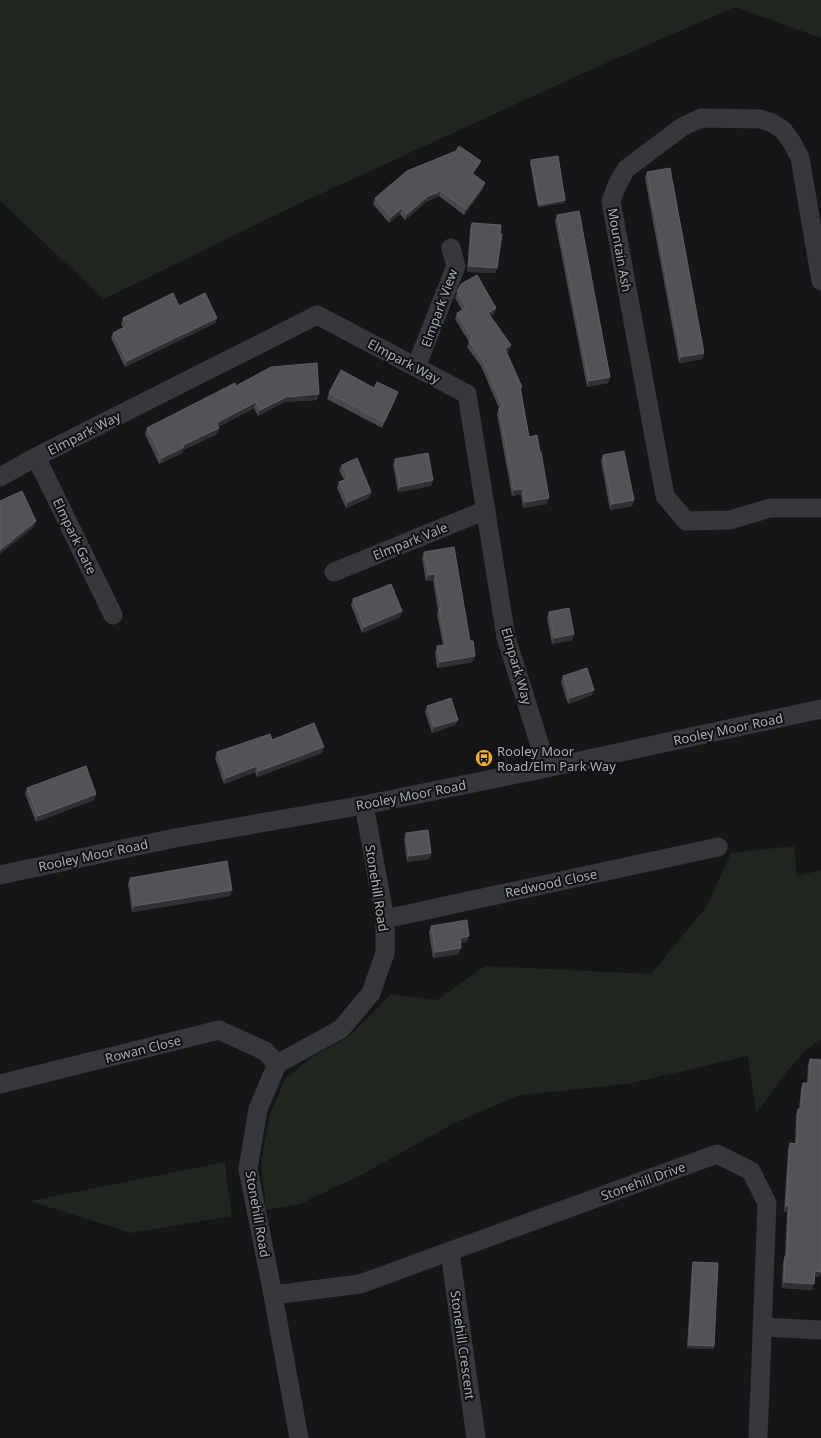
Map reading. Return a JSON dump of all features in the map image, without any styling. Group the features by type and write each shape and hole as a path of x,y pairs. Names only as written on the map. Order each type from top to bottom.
{"street":[{"name":"Mountain Ash","path":"821,281 800,158 793,144 783,130 772,123 760,119 701,118 682,127 626,170 617,185 611,201 665,496 686,521 730,520 770,508 821,508"},
{"name":"Elmpark View","path":"416,367 456,266 451,248"},
{"name":"Elmpark Way","path":"0,477 36,457 317,315 467,394 506,638 548,768"},
{"name":"Elmpark Gate","path":"36,457 113,615"},
{"name":"Elmpark Vale","path":"334,572 486,510"},
{"name":"Rooley Moor Road","path":"0,874 175,838 364,805 548,768 821,709"},
{"name":"Stonehill Road","path":"299,1438 248,1169 258,1108 277,1064 341,1029 371,993 385,953 385,919 364,805"},
{"name":"Redwood Close","path":"385,919 718,847"},
{"name":"Rowan Close","path":"0,1084 219,1030 265,1051 277,1064"},
{"name":"Stonehill Drive","path":"273,1295 360,1284 717,1154 751,1171 768,1203 758,1438"},
{"name":"Stonehill Crescent","path":"450,1252 476,1438"},
{"path":"762,1327 821,1330"}],"shaded area":[{"path":"0,0 821,0 821,38 735,7 579,75 292,207 104,299 0,201"},
{"path":"794,846 797,876 821,870 821,1039 794,1063 756,1113 748,1056 627,1084 520,1095 456,1122 365,1173 300,1204 266,1210 261,1160 270,1115 285,1079 313,1056 350,1036 391,994 437,1000 485,966 651,974 707,906 731,853"},
{"path":"225,1162 232,1216 131,1233 30,1201"}],"building":[{"path":"459,146 481,161 472,173 485,183 466,209 441,191 428,196 407,214 402,208 391,217 375,198 407,171 456,151"},
{"path":"558,156 565,200 539,205 531,160"},
{"path":"670,168 704,353 681,357 647,172"},
{"path":"579,211 610,377 589,381 557,215"},
{"path":"472,223 501,225 500,234 502,234 497,268 469,266"},
{"path":"477,275 496,308 488,313 511,345 505,349 522,387 520,387 529,437 537,435 549,498 525,502 523,489 514,490 499,408 503,407 483,361 469,341 472,339 457,313 466,308 457,292 461,284"},
{"path":"173,293 179,306 205,293 217,318 127,361 113,333 127,326 123,318"},
{"path":"317,363 319,394 286,397 260,410 256,402 216,423 219,428 183,445 184,447 162,458 147,428 235,383 236,386 271,367"},
{"path":"341,370 374,388 377,382 398,392 384,422 329,393"},
{"path":"624,451 634,500 612,504 603,455"},
{"path":"428,453 433,480 400,487 395,459"},
{"path":"357,458 371,492 348,502 339,482 348,479 342,465"},
{"path":"22,491 36,521 0,550 0,501"},
{"path":"454,547 470,641 473,641 475,656 440,662 437,646 446,645 439,608 441,608 435,574 429,575 424,552"},
{"path":"391,584 402,611 364,627 353,599"},
{"path":"569,608 574,634 554,638 549,612"},
{"path":"587,668 594,690 570,698 563,676"},
{"path":"451,698 458,720 434,727 427,706"},
{"path":"314,723 324,747 259,771 257,766 226,778 217,752 270,734 272,740"},
{"path":"86,766 96,794 38,816 27,788"},
{"path":"428,830 431,853 409,856 406,833"},
{"path":"227,861 232,890 134,906 130,878"},
{"path":"467,920 469,936 460,938 461,948 436,952 431,926"},
{"path":"810,1059 821,1060 821,1272 815,1271 814,1284 784,1282 785,1256 787,1256 789,1206 786,1206 790,1143 797,1144 798,1109 801,1109 803,1083 809,1083"},
{"path":"693,1262 718,1263 714,1346 689,1345"}],"place":[{"name":"Rooley Moor Road/Elm Park Way","path":"484,758"}]}
